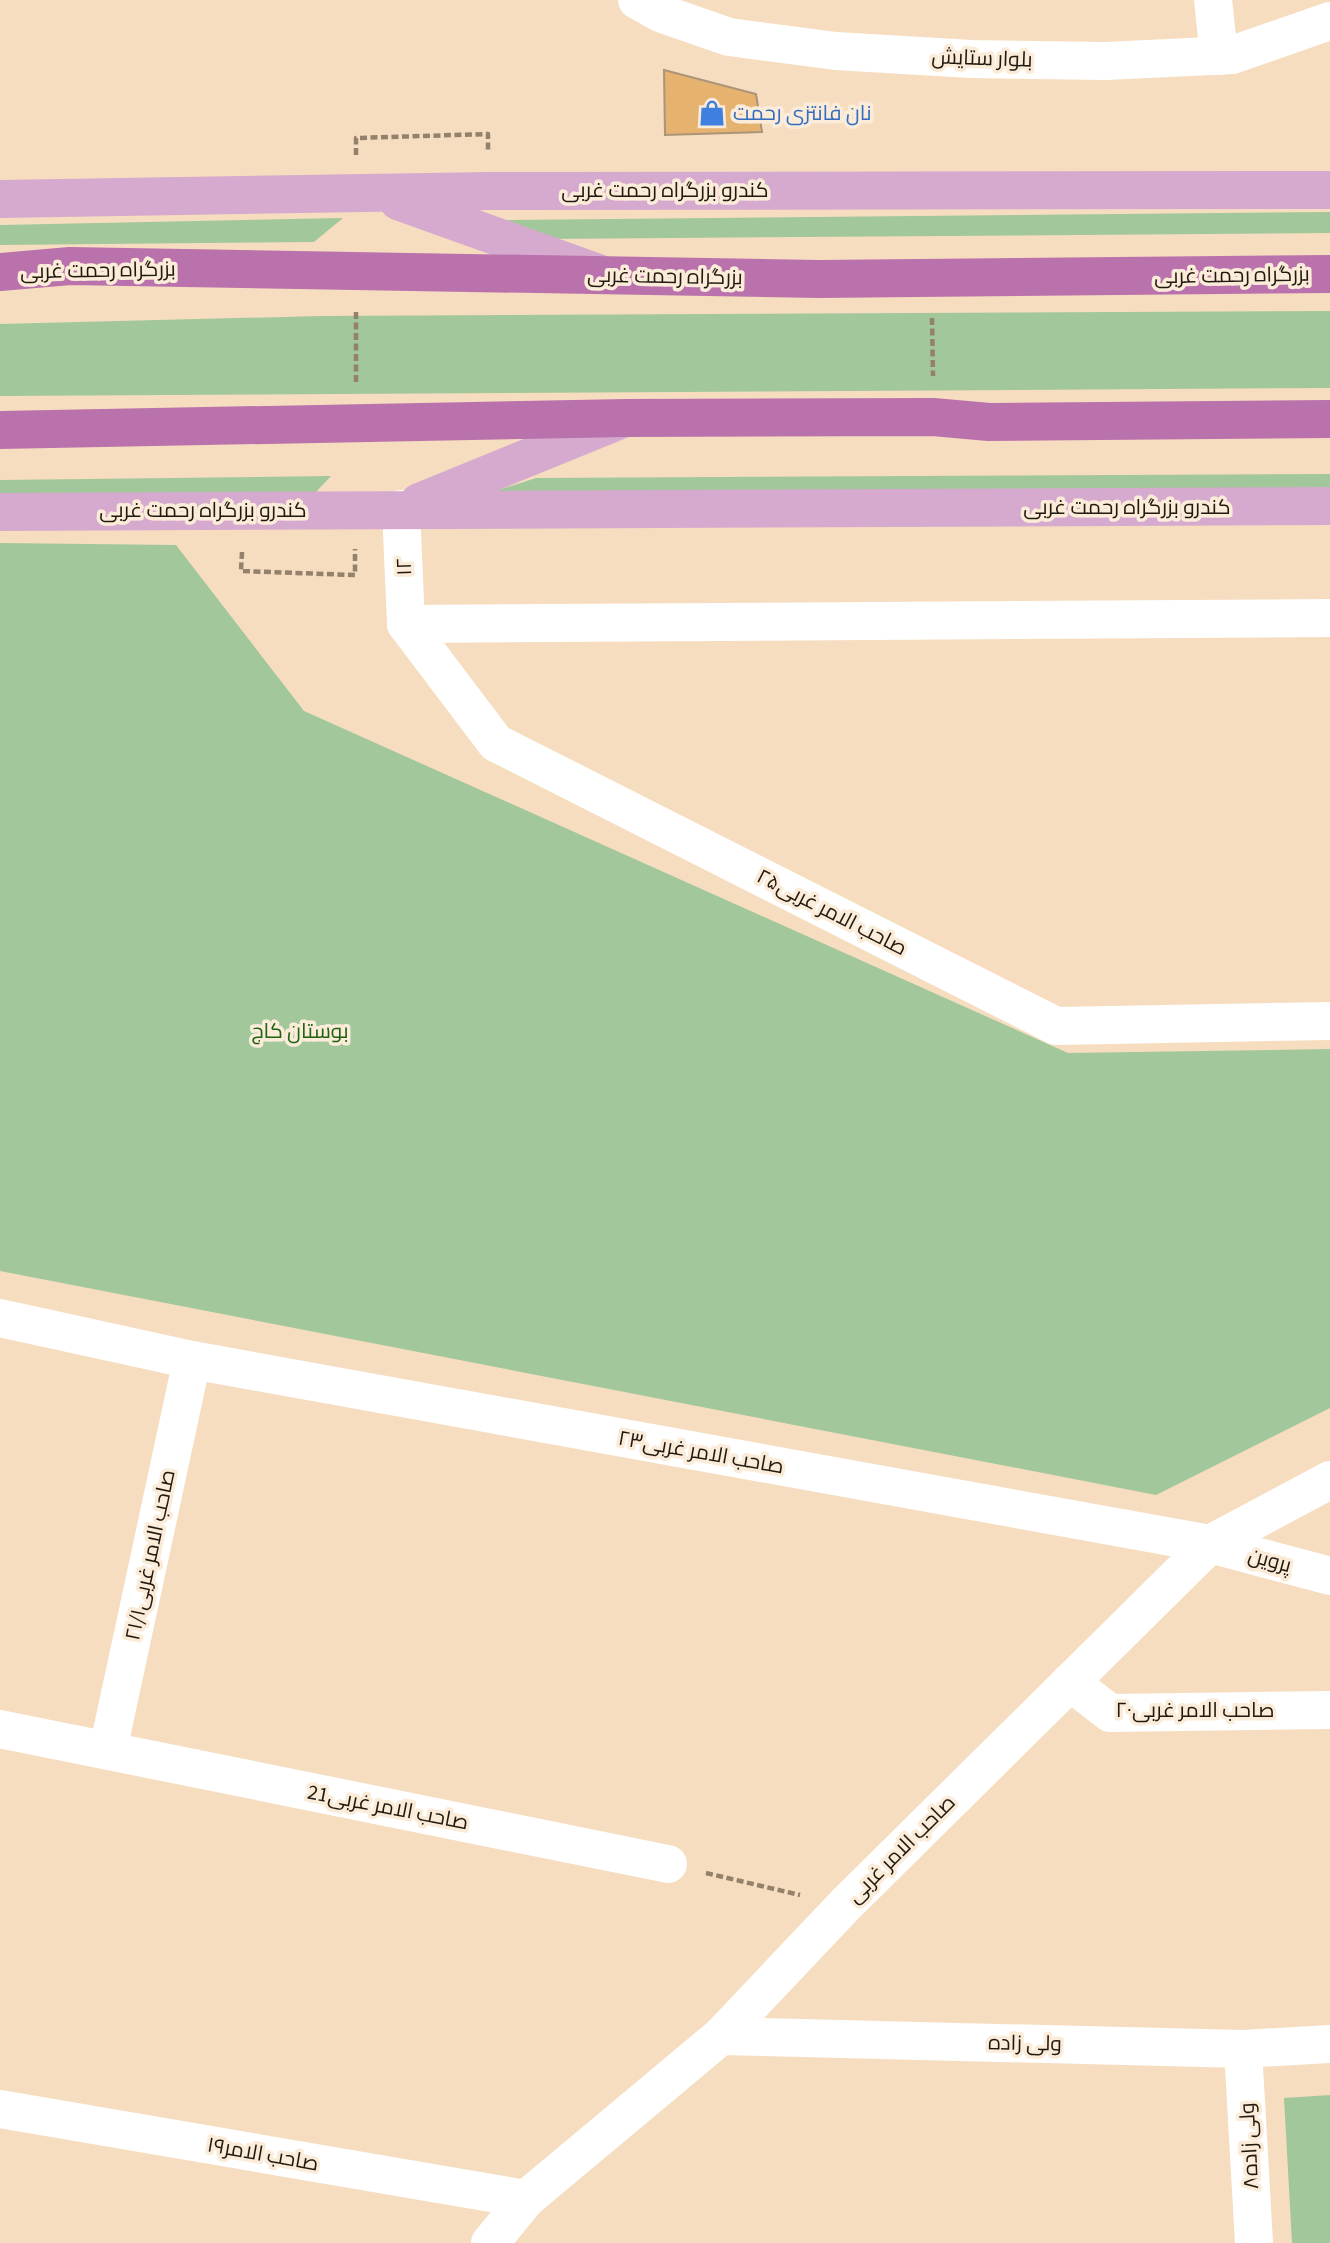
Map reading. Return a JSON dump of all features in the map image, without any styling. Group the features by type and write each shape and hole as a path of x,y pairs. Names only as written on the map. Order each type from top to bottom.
{"highway":[{"name":"بزرگراه رحمت غربی","path":"0,272 70,266 607,276 932,278 1330,274"},
{"path":"0,429 626,418 933,417 989,422 1330,419"}],"main road":[{"name":"کندرو بزرگراه رحمت غربی","path":"0,198 364,178 931,188 1330,190"},
{"path":"364,178 607,276"},
{"path":"401,509 626,418"},
{"name":"کندرو بزرگراه رحمت غربی","path":"0,512 1330,506"}],"street":[{"name":"بلوار ستایش","path":"636,0 660,13 729,37 836,51 971,59 1106,61 1231,55 1330,21"},
{"path":"1213,0 1219,56"},
{"name":"۱۲","path":"401,509 406,624"},
{"path":"406,624 1330,618"},
{"name":"صاحب الامر غربی۲۵","path":"406,624 496,743 1056,1026 1330,1021"},
{"name":"صاحب الامر غربی۲۳","path":"0,1318 192,1360 1210,1544"},
{"name":"صاحب الامر غربی۲۱/۱","path":"108,1751 192,1360"},
{"name":"صاحب الامر غربی","path":"490,2243 526,2199 721,2036 845,1905 1210,1544 1330,1480"},
{"name":"پروین","path":"1210,1544 1330,1576"},
{"name":"صاحب الامر غربی۲۰","path":"1070,1682 1110,1713 1330,1710"},
{"name":"21صاحب الامر غربی","path":"0,1729 668,1864"},
{"name":"ولی زاده","path":"721,2036 1243,2049 1330,2044"},
{"name":"ولی زاده۸","path":"1243,2049 1254,2243"},
{"name":"صاحب الامر۱۹","path":"0,2109 526,2199"}],"path":[{"path":"364,178 356,138 488,134"},
{"path":"932,278 933,417"},
{"path":"356,302 356,384"},
{"path":"241,572 355,575 355,547"},
{"path":"668,1864 845,1905"}],"green space":[{"path":"1330,212 1330,233 549,239 505,220"},
{"path":"343,218 314,242 0,245 0,225"},
{"path":"1330,311 1330,388 0,396 0,324 321,316"},
{"path":"1330,474 1330,489 492,492 536,478"},
{"path":"331,476 315,493 0,496 0,480"},
{"name":"بوستان کاج","path":"0,543 176,545 304,711 1068,1053 1330,1049 1330,1408 1156,1495 0,1271"},
{"path":"1330,2095 1330,2243 1292,2243 1284,2098"}],"building":[{"name":"نان فانتزی رحمت","path":"664,70 756,94 762,132 665,135"}],"place":[{"name":"نان فانتزی رحمت","path":"712,113"}]}
